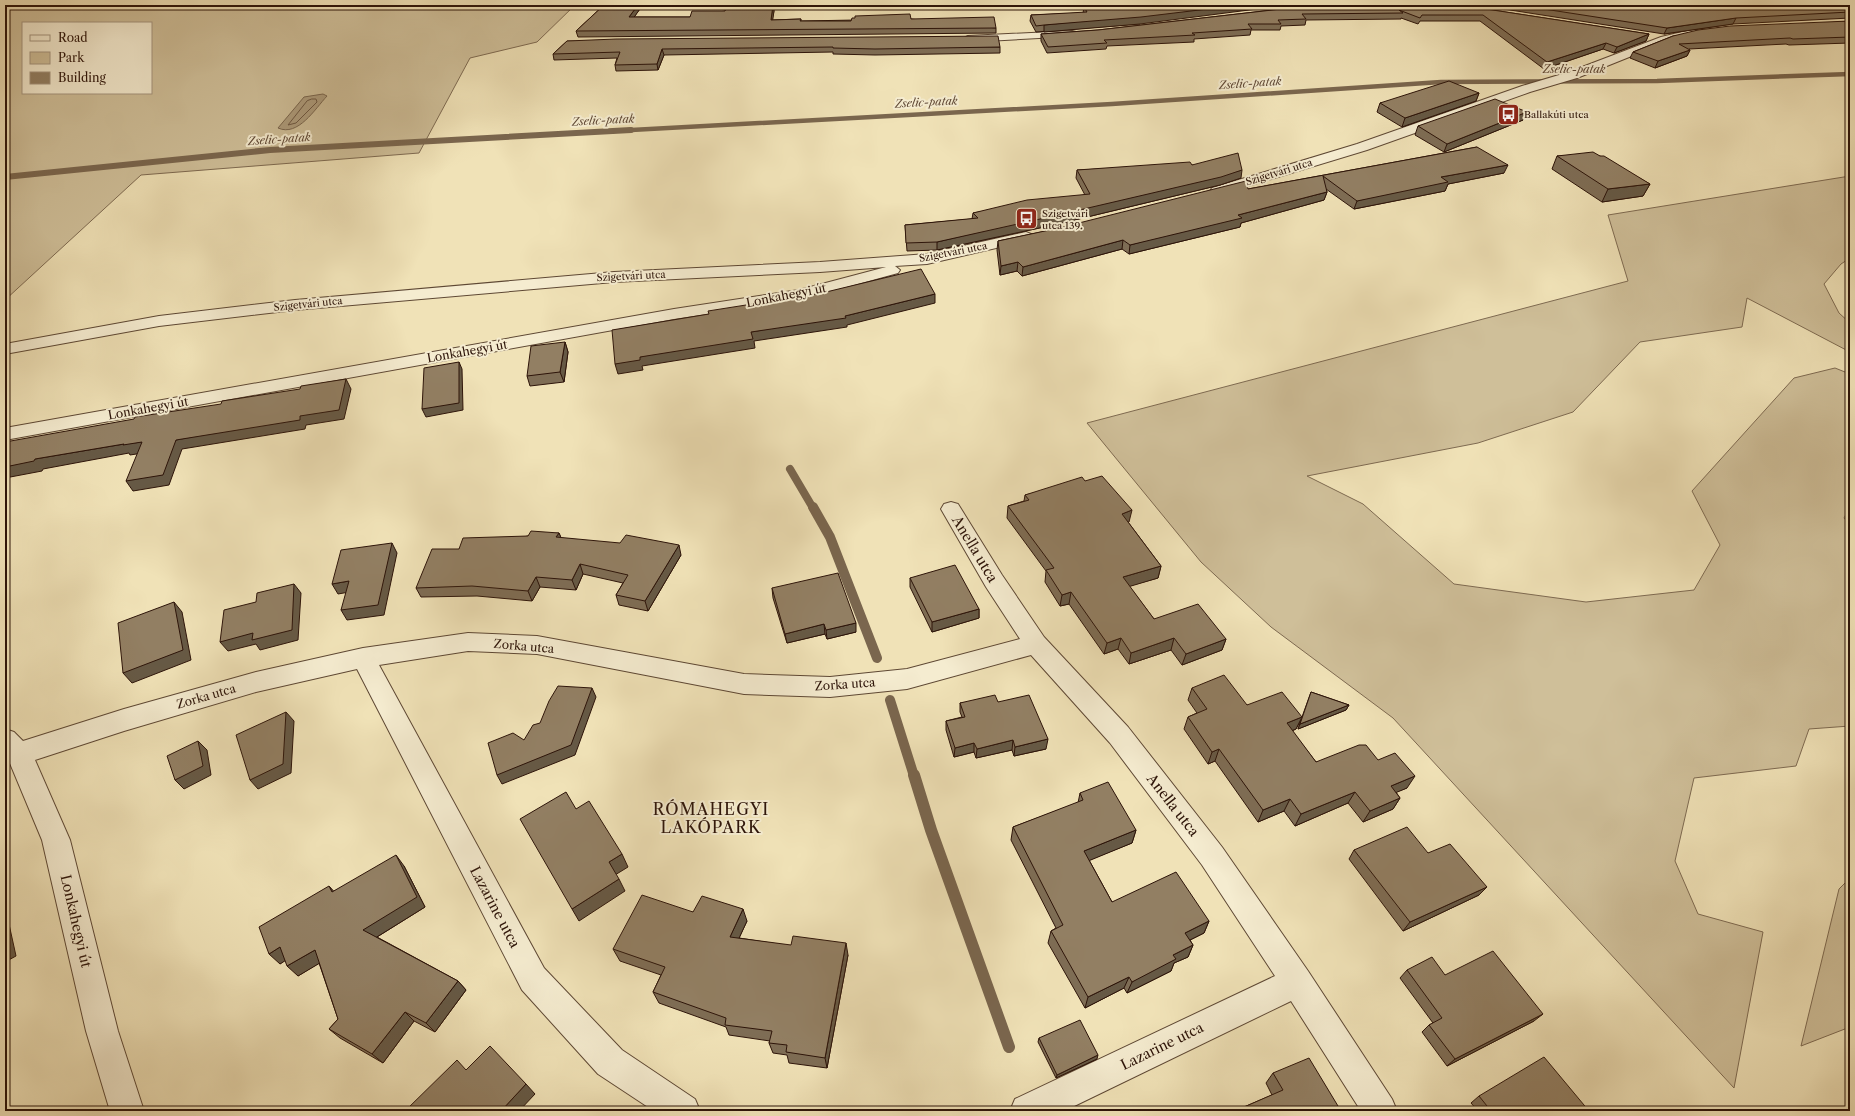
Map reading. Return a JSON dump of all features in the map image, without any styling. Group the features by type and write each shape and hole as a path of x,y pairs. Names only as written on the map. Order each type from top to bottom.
{"street":[{"name":"Szigetvári utca","path":"1202,194 1362,147 1526,89 1573,75 1665,39 1708,30"},
{"path":"958,39 1082,33"},
{"path":"1642,35 1665,39"},
{"name":"Szigetvári utca","path":"5,349 159,321 295,305 614,277 820,267 927,259 1043,234"},
{"name":"Lonkahegyi út","path":"5,434 674,314 799,295 863,279 927,259"},
{"name":"Anella utca","path":"951,509 994,581 1036,644 1124,742 1212,856 1297,982 1380,1111"},
{"name":"Zorka utca","path":"12,747 124,720 256,682 363,658 468,642 537,645 744,684 830,687 907,679 1036,644"},
{"name":"Lazarine utca","path":"363,658 534,979 610,1062 683,1111"},
{"name":"Lonkahegyi út","path":"12,747 56,840 102,1032 127,1111"},
{"name":"Lazarine utca","path":"1027,1111 1297,982"}],"green space":[{"path":"5,5 575,5 537,42 470,58 419,153 141,175 5,300"},
{"path":"1850,176 1850,258 1841,264 1824,284 1839,313 1850,323 1850,352 1747,298 1742,327 1640,342 1573,412 1478,443 1307,476 1363,504 1454,584 1586,602 1694,590 1720,545 1692,491 1794,378 1835,368 1850,374 1850,507 1844,518 1850,525 1850,726 1809,729 1796,766 1694,778 1675,861 1698,914 1763,932 1734,1088 1393,718 1271,627 1201,562 1087,423 1628,281 1608,215"},
{"path":"1850,878 1850,1027 1801,1046 1839,889"}],"water":[{"path":"323,94 327,96 306,120 292,129 285,130 278,128 304,97"}],"building":[{"path":"604,5 638,5 629,17 690,17 692,11 725,11 727,6 773,5 771,20 801,19 800,21 851,21 852,18 855,18 855,16 910,14 911,19 994,17 996,28 576,31"},
{"path":"1141,5 1241,5 1141,17 1036,26 1031,15 1087,12 1084,7"},
{"path":"1316,5 1460,5 1649,34 1617,47 1606,43 1547,62 1483,15 1422,15 1420,18 1399,10 1403,13 1302,14 1306,19 1278,20 1281,24 1248,24 1252,29 1192,33 1195,35 1104,40 1107,43 1048,47 1041,34 1098,30"},
{"path":"1518,5 1607,5 1609,7 1652,8 1702,6 1707,8 1770,5 1850,5 1850,12 1736,18 1667,28"},
{"path":"1850,21 1850,37 1790,38 1679,44 1690,50 1658,61 1633,52 1673,36 1698,30 1730,26"},
{"path":"998,36 1000,47 875,49 833,47 662,49 657,64 615,65 620,52 553,54 567,41 616,39"},
{"path":"1449,81 1479,93 1405,118 1380,103"},
{"path":"1495,99 1527,112 1447,144 1418,126"},
{"path":"1477,147 1508,165 1441,177 1448,182 1357,201 1323,176 1327,192 1238,215 1242,218 1130,245 1123,240 1023,267 1018,262 1001,266 998,241 1059,228 1246,181 1248,189"},
{"path":"1593,152 1600,156 1604,156 1650,184 1608,189 1557,156"},
{"path":"1238,153 1242,170 1221,177 937,242 906,243 905,225 978,218 973,213 1027,200 1090,194 1077,170 1190,162 1192,165"},
{"path":"921,269 935,294 845,316 846,318 751,332 753,339 640,357 640,360 615,364 612,330 709,314 708,311 822,293"},
{"path":"565,342 560,372 527,376 531,346"},
{"path":"459,362 459,403 422,409 424,368"},
{"path":"346,379 339,410 300,416 300,420 176,440 163,475 126,481 142,442 35,459 34,461 5,467 5,442 134,419 135,417 221,404 222,401 300,389 301,386"},
{"path":"1102,476 1132,510 1122,514 1161,566 1123,577 1154,619 1198,604 1226,639 1186,654 1174,638 1131,653 1121,638 1107,643 1071,592 1062,595 1046,570 1054,568 1008,506 1029,500 1025,495 1082,477 1085,481"},
{"path":"531,531 559,533 556,537 620,543 626,535 679,545 645,601 616,595 628,575 580,564 572,580 536,577 528,591 472,586 416,588 432,549 459,549 463,538 528,536"},
{"path":"392,543 378,605 341,610 349,581 332,584 341,550"},
{"path":"955,565 979,609 932,622 910,578"},
{"path":"838,573 856,623 826,630 824,624 785,634 772,588"},
{"path":"294,584 292,630 252,640 253,633 220,642 224,610 256,602 257,593"},
{"path":"174,602 183,650 123,673 118,623"},
{"path":"1224,675 1247,705 1282,692 1302,717 1287,723 1316,762 1359,745 1366,745 1378,760 1395,753 1415,776 1391,786 1400,798 1370,811 1355,792 1301,814 1290,799 1263,810 1219,749 1212,752 1188,717 1207,709 1192,688"},
{"path":"558,686 592,688 571,745 497,775 488,743 513,733 524,740 533,725 540,723 549,701"},
{"path":"1311,692 1349,705 1300,724"},
{"path":"995,695 998,702 1029,695 1048,739 1015,747 1013,740 977,749 974,743 955,748 946,721 965,717 960,703"},
{"path":"286,712 283,764 250,780 236,735"},
{"path":"198,741 203,766 175,780 167,756"},
{"path":"1108,782 1136,830 1084,851 1112,902 1176,872 1209,921 1185,933 1193,945 1173,955 1176,959 1132,982 1129,977 1088,997 1051,931 1063,925 1013,827 1083,800 1080,793"},
{"path":"566,792 576,809 589,801 622,854 609,862 619,879 572,909 520,819"},
{"path":"1407,827 1428,853 1450,844 1487,887 1410,922 1354,850"},
{"path":"396,855 417,897 363,930 458,981 426,1023 405,1012 372,1054 329,1029 338,1019 315,950 287,966 280,947 269,954 259,927 329,886 332,892"},
{"path":"642,895 693,912 702,896 743,909 730,937 791,945 793,936 846,943 825,1058 786,1052 787,1045 769,1043 772,1031 725,1025 726,1018 653,992 665,967 613,949"},
{"path":"1493,951 1543,1014 1455,1059 1429,1025 1442,1018 1407,970 1432,957 1445,975"},
{"path":"1080,1020 1098,1055 1057,1075 1039,1038"},
{"path":"490,1046 526,1084 501,1111 405,1111 457,1060 466,1070"},
{"path":"1544,1057 1589,1111 1491,1111 1479,1096"},
{"path":"1309,1058 1341,1111 1246,1111 1244,1107 1283,1090 1273,1073"}],"waterway":[{"name":"Zselic-patak","path":"613,131 1112,104 1441,82 1657,81 1850,74"},
{"name":"Zselic-patak","path":"5,177 270,150 631,130"},
{"path":"790,469 813,508"},
{"path":"813,507 830,537 877,658"},
{"path":"890,700 914,776"},
{"path":"914,775 931,830 1009,1047"}],"place":[{"name":"Ballakúti utca","path":"1508,114"},
{"name":"Szigetvári utca 139.","path":"1027,219"}],"district":[{"name":"RÓMAHEGYI LAKÓPARK","path":"711,818"}]}
